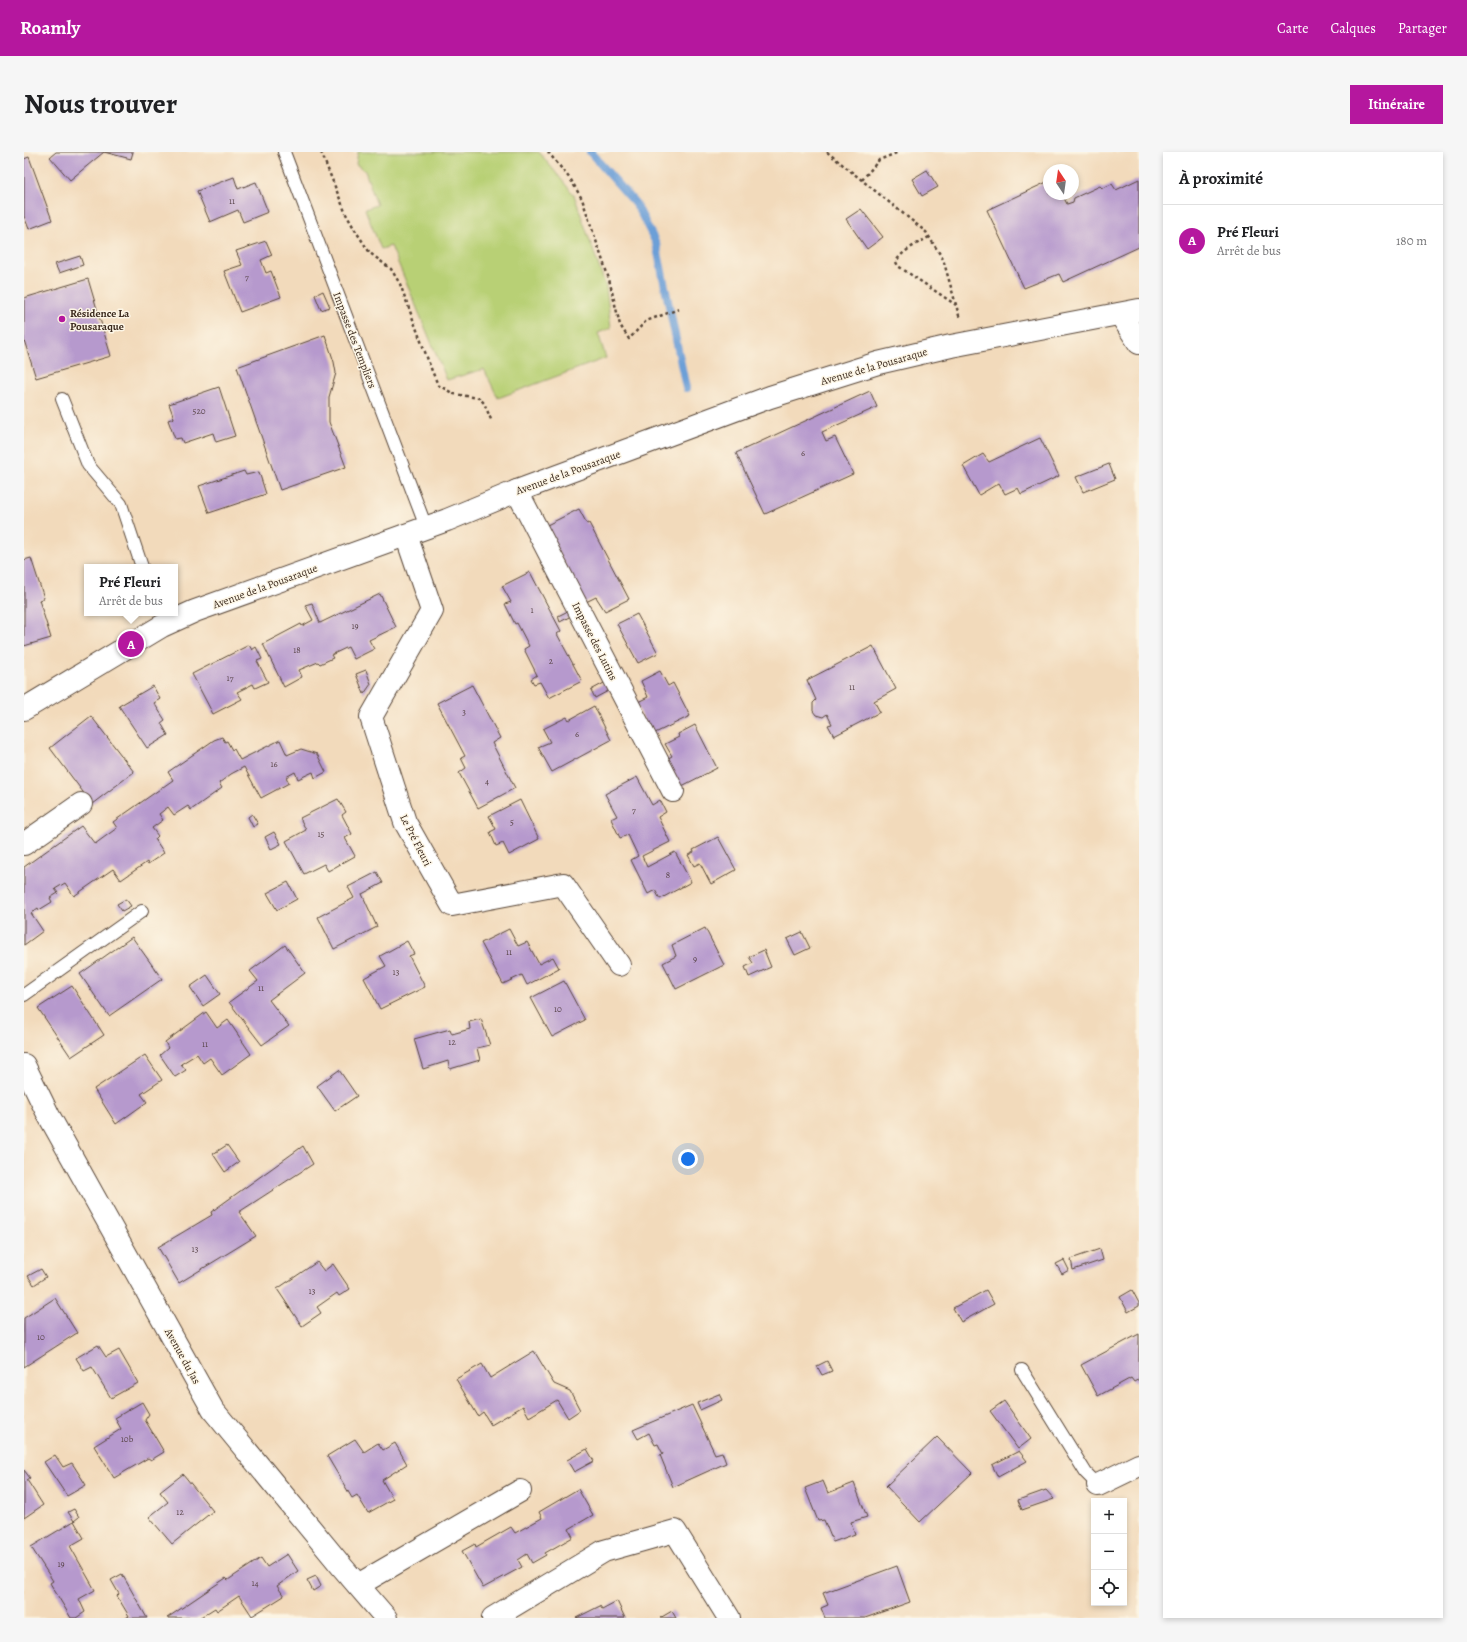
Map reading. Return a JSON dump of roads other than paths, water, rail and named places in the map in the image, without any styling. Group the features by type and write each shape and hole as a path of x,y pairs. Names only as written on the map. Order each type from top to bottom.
{"street":[{"name":"Avenue de la Pousaraque","path":"178,615 195,611 406,535 517,491 770,397 878,363 966,342 1130,312"},
{"path":"1130,312 1139,343"},
{"name":"Impasse des Lutins","path":"517,491 673,791"},
{"name":"Le Pré Fleuri","path":"406,535 432,611 371,717 405,822 452,905 563,884 619,965"},
{"name":"Avenue de la Pousaraque","path":"24,709 160,620 176,616"},
{"path":"24,844 81,804"},
{"name":"Avenue du Jas","path":"24,1064 49,1116 213,1410 386,1618"},
{"path":"1098,1485 1139,1464"},
{"path":"358,1586 520,1491"},
{"path":"493,1618 604,1551 675,1530 729,1618"}],"lane":[{"name":"Impasse des Templiers","path":"284,152 426,527"},
{"path":"62,399 88,465 121,504 141,564"},
{"path":"24,995 142,911"},
{"path":"1022,1370 1086,1473 1098,1485"}],"waterway":[{"path":"590,152 636,204 656,243 686,388"}],"place":[{"name":"Résidence La Pousaraque","path":"62,319"},
{"name":"Pré Fleuri","path":"131,644"}]}
